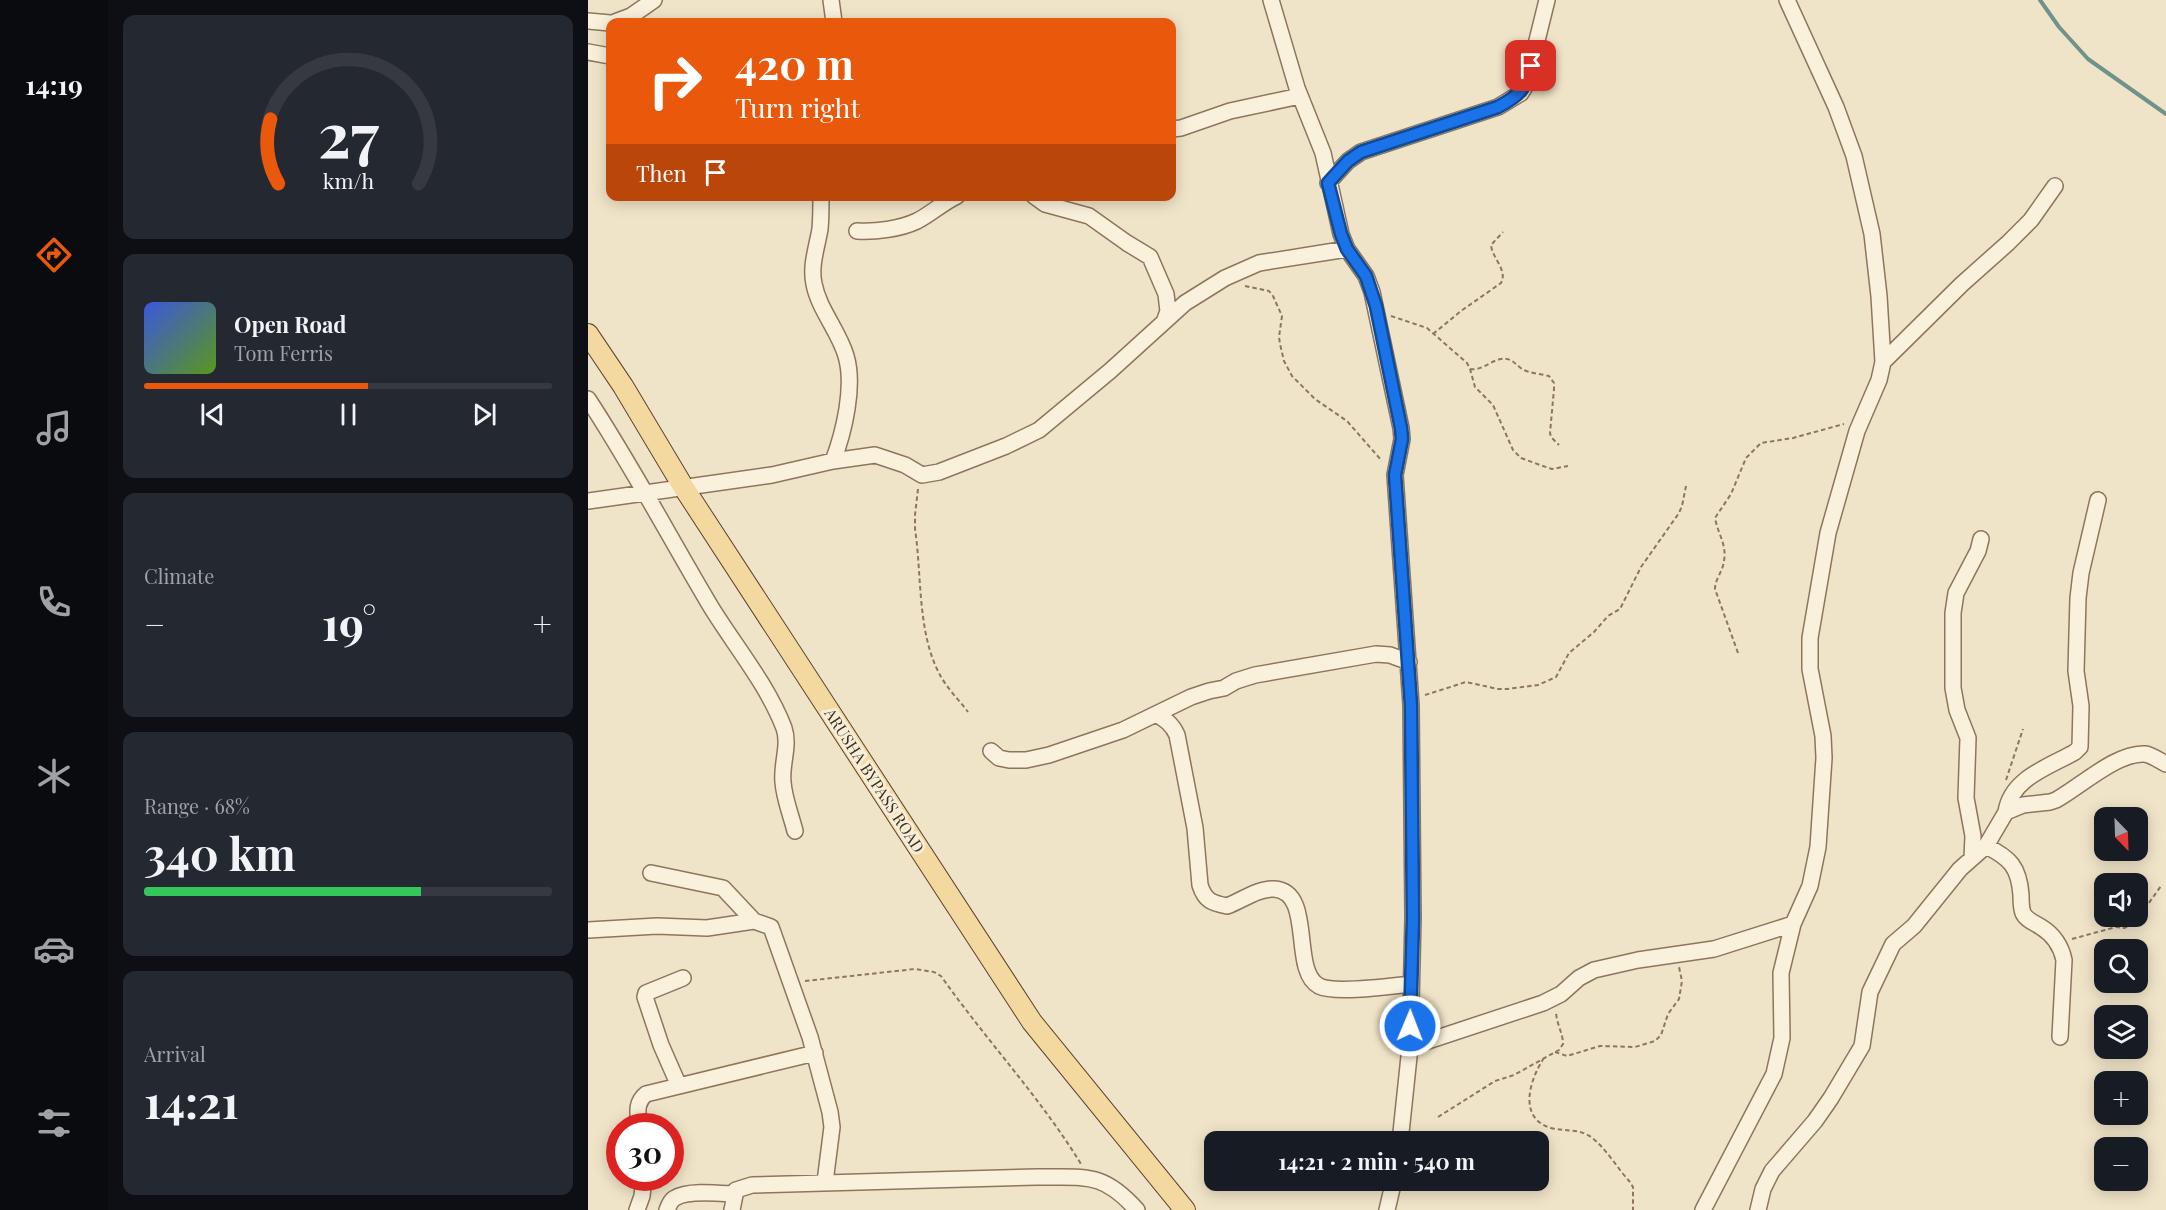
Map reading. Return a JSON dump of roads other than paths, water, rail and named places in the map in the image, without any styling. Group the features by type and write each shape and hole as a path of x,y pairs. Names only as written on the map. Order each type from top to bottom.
{"main road":[{"name":"ARUSHA BYPASS ROAD","path":"588,334 623,386 684,488 1032,1022 1185,1210"}],"street":[{"path":"626,18 654,0"},
{"path":"831,0 833,18"},
{"path":"1271,0 1300,96 1323,153 1336,219 1347,249 1366,276 1376,306 1401,428 1402,439 1395,475 1411,705 1413,918 1410,1047 1401,1131"},
{"path":"1328,183 1348,161 1361,152 1498,107 1521,93 1526,85 1547,0"},
{"path":"1703,1210 1774,1074 1782,1038 1781,973 1793,924 1808,894 1818,847 1824,759 1823,736 1810,669 1810,638 1828,533 1862,421 1879,380 1883,362 1872,234 1854,156 1836,107 1787,0"},
{"path":"588,21 606,22"},
{"path":"588,52 606,55"},
{"path":"1176,129 1230,111 1300,96"},
{"path":"1883,362 2031,220 2055,186"},
{"path":"821,201 820,226 812,272 822,308 846,356 849,372 849,387 840,442 833,461"},
{"path":"857,231 877,231 915,222 945,201"},
{"path":"1041,201 1089,216 1150,257 1166,294 1168,311 1164,322"},
{"path":"588,501 772,475 833,461 875,455 905,465 922,475 939,472 1014,443 1039,430 1110,371 1185,303 1225,278 1259,263 1347,249"},
{"path":"588,399 619,446 643,493 711,607 754,673 783,728 787,746 783,758 783,785 795,831"},
{"path":"1758,1210 1763,1189 1772,1171 1815,1121 1862,1046 1870,992 1893,944 1914,926 1950,881 1971,858 1986,846 2007,808 2010,796 2022,782 2080,747 2081,706 2076,671 2078,598 2098,500"},
{"path":"1971,858 1973,836 1966,798 1968,738 1957,711 1953,688 1953,613 1956,593 1978,551 1981,539"},
{"path":"991,751 999,758 1009,760 1039,758 1124,730 1191,697 1224,688 1236,681 1255,675 1376,654 1390,654 1409,662"},
{"path":"1156,714 1168,721 1177,735 1195,828 1200,885 1208,901 1227,906 1257,892 1273,888 1283,891 1292,899 1297,912 1303,937 1306,968 1318,986 1327,989 1345,989 1412,984"},
{"path":"2007,808 2056,800 2104,769 2134,754 2147,754 2166,764"},
{"path":"1986,846 2004,855 2017,872 2022,912 2027,919 2044,929 2057,943 2064,960 2060,1036"},
{"path":"651,873 723,888 754,921 771,927 814,1053 830,1112 832,1128 825,1182"},
{"path":"588,930 657,926 707,928 754,921"},
{"path":"1410,1047 1543,1003 1561,994 1579,978 1594,970 1638,960 1714,949 1793,924"},
{"path":"679,1086 661,1045 645,997 651,989 683,978"},
{"path":"638,1113 637,1107 641,1098 646,1094 814,1053"},
{"path":"667,1210 672,1199 677,1196 730,1194 752,1185 1037,1177 1101,1180 1113,1187 1137,1210"},
{"path":"732,1210 736,1190"},
{"path":"637,1210 643,1191"},
{"path":"1387,1210 1391,1191"}],"waterway":[{"path":"2040,0 2059,27 2088,59 2166,114"}]}
